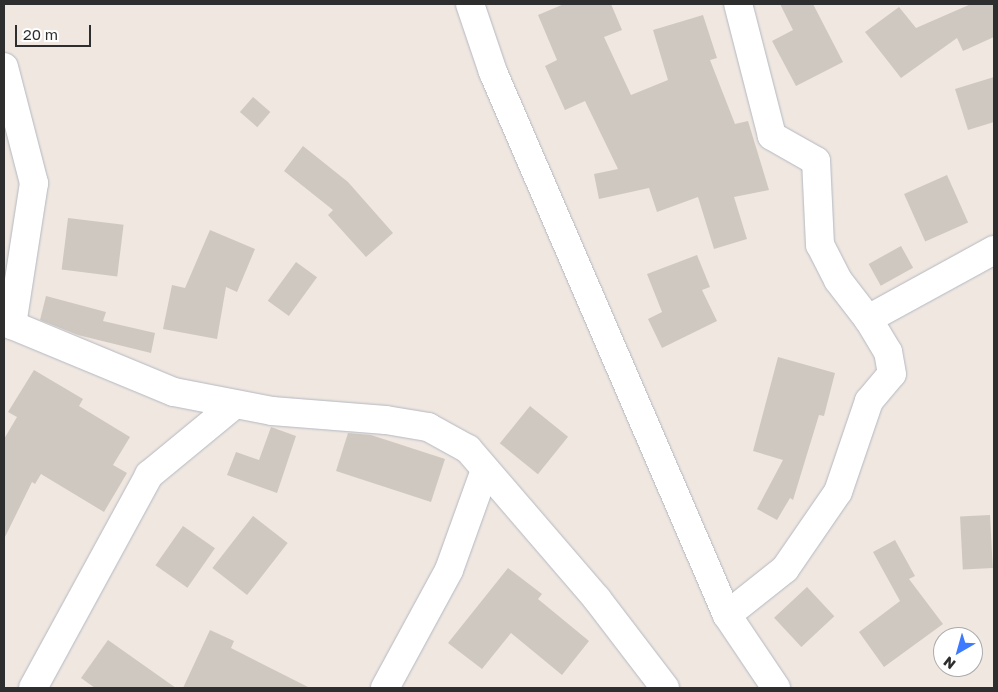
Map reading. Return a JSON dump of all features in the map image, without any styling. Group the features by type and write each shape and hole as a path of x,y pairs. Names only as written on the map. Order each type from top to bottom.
{"street":[{"path":"470,4 493,72 727,615 776,688"},
{"path":"727,615 785,569 838,492 869,401 892,374 888,352 868,319 838,280 820,245 816,161 772,136 738,4"},
{"path":"4,67 34,183 8,325 174,392 272,411 386,420 428,427 468,450 597,599 665,688"},
{"path":"868,319 994,250"},
{"path":"34,688 149,475 234,405"},
{"path":"385,688 449,570 485,470"}],"building":[{"path":"564,4 611,4 622,30 604,37 631,95 668,80 653,30 703,15 717,58 710,60 735,124 748,121 769,190 734,197 747,239 714,249 698,197 657,212 649,188 599,199 594,174 618,169 585,101 565,110 545,66 557,60 538,15"},
{"path":"780,4 813,4 843,62 796,86 772,41 793,30"},
{"path":"971,4 994,4 994,37 963,51 957,38 901,78 865,32 899,7 916,28"},
{"path":"994,77 994,122 968,130 955,89"},
{"path":"253,97 270,112 257,127 240,112"},
{"path":"303,146 348,182 393,233 366,257 328,215 333,210 284,171"},
{"path":"947,175 968,223 925,242 904,194"},
{"path":"68,218 124,225 117,276 62,270"},
{"path":"210,230 255,249 237,292 226,287 217,339 163,329 172,285 185,288"},
{"path":"901,246 913,268 881,286 869,264"},
{"path":"697,255 710,287 702,290 717,321 662,348 648,319 662,312 647,274"},
{"path":"296,262 317,277 289,316 268,301"},
{"path":"46,296 106,312 103,321 155,333 151,353 78,335 40,320"},
{"path":"778,357 835,373 824,416 819,415 793,500 790,498 777,520 757,509 783,460 753,451"},
{"path":"34,370 83,399 79,406 130,437 113,465 127,473 104,512 41,474 35,484 32,482 4,539 4,439 17,417 8,412"},
{"path":"530,406 568,437 538,474 500,443"},
{"path":"271,427 296,436 277,493 227,475 236,452 259,460"},
{"path":"348,433 371,435 445,459 431,502 336,471"},
{"path":"990,515 993,568 963,569 960,517"},
{"path":"253,516 288,543 247,595 212,568"},
{"path":"183,526 215,548 187,588 155,565"},
{"path":"895,540 915,576 909,579 943,624 939,627 933,627 933,631 884,667 859,632 900,601 873,552"},
{"path":"508,568 542,594 538,599 589,641 562,675 511,633 482,669 448,643"},
{"path":"807,587 834,616 801,647 774,618"},
{"path":"210,630 234,641 231,648 310,688 183,688"},
{"path":"108,640 176,688 95,688 81,678"}]}
